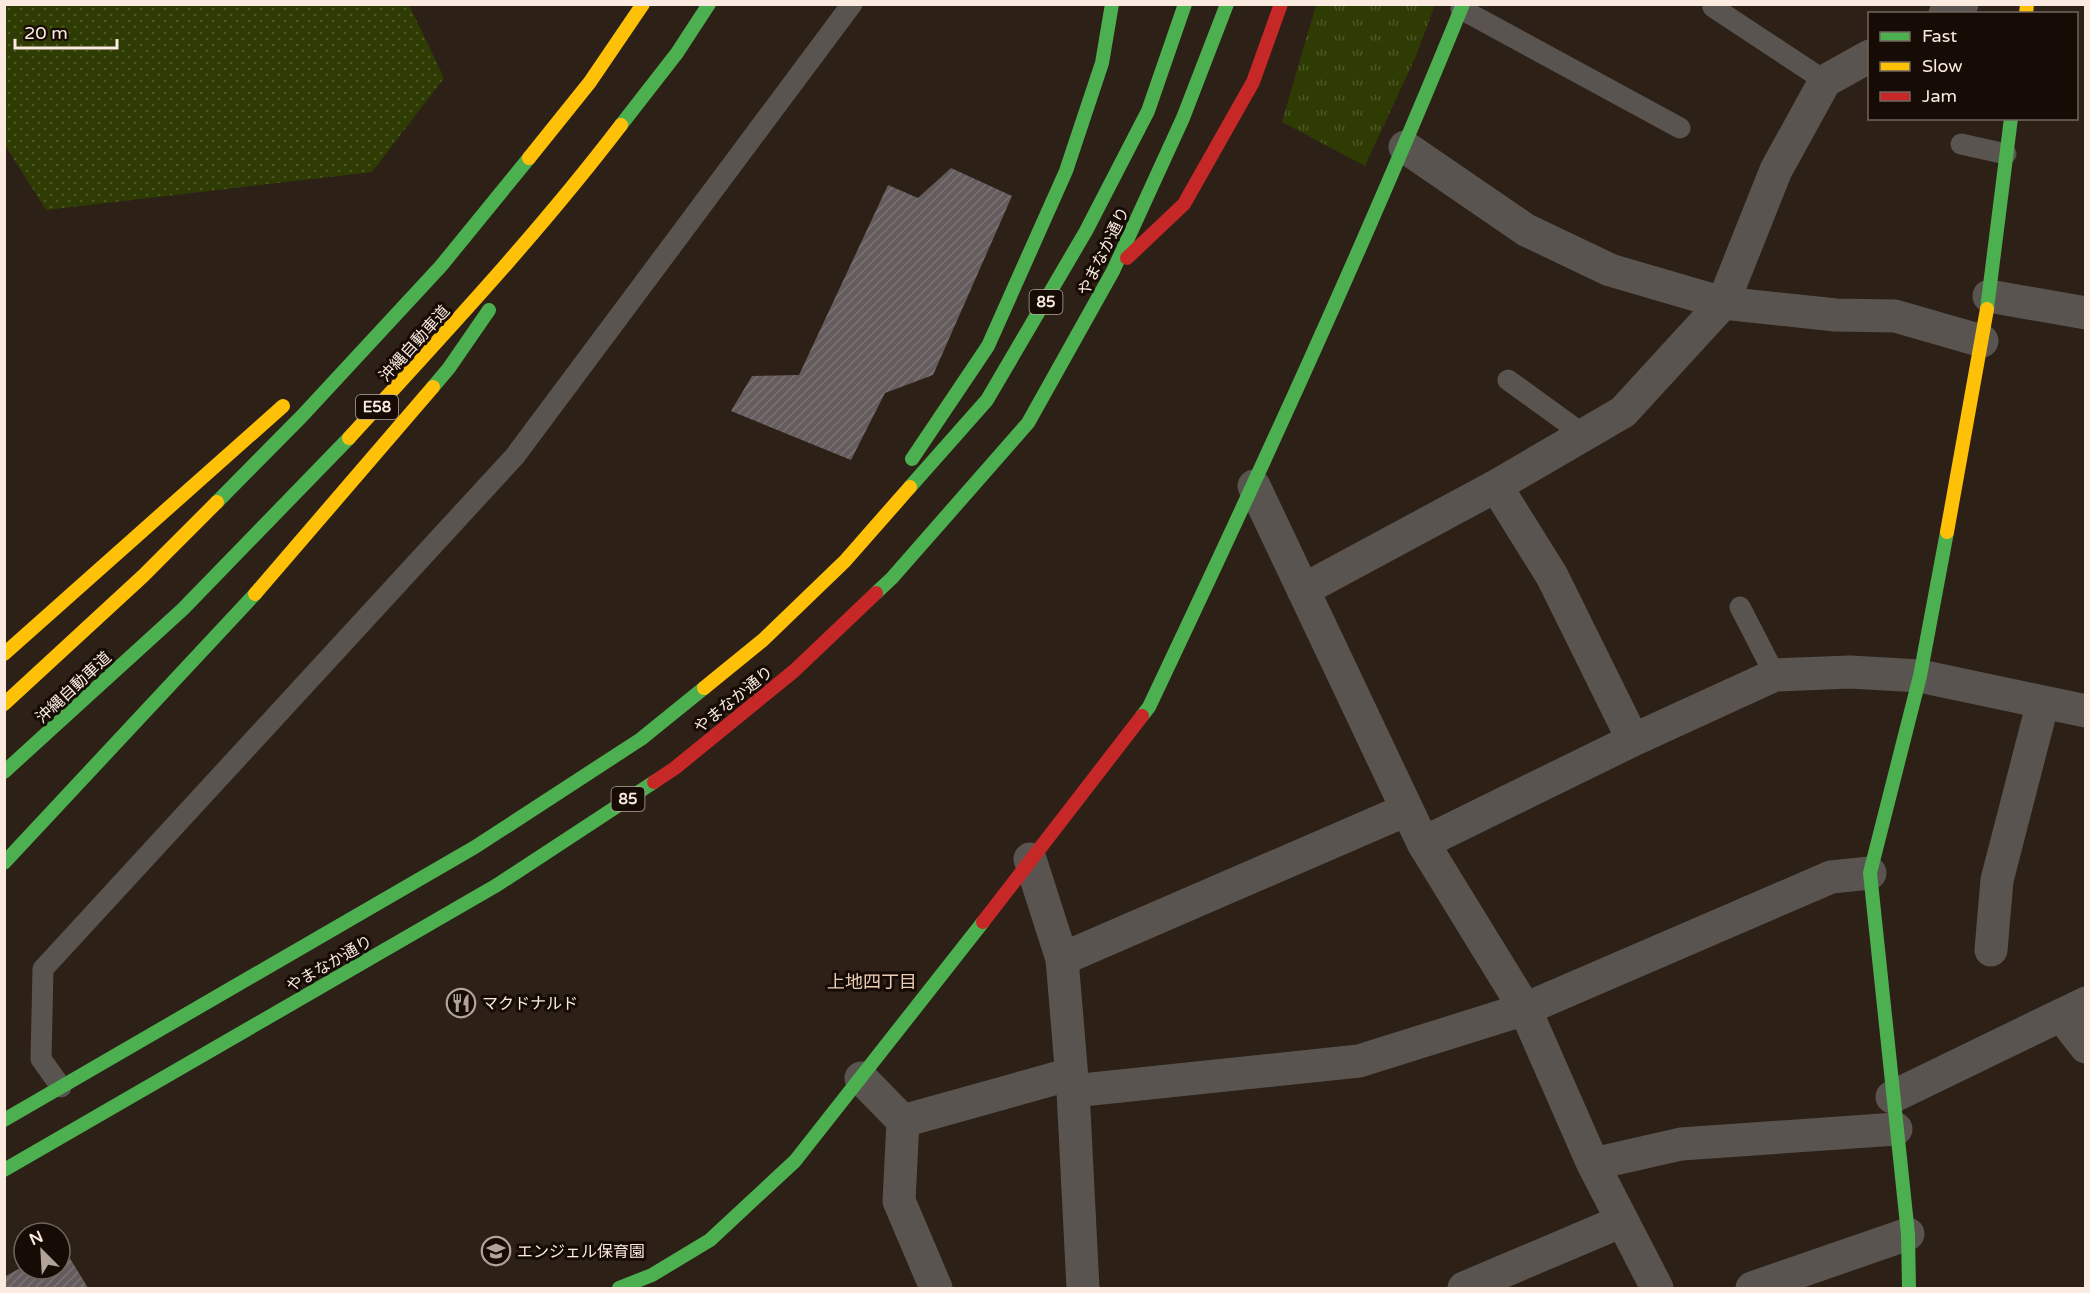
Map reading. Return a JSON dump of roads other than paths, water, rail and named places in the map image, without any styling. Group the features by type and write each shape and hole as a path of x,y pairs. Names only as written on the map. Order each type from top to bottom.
{"main road":[{"name":"沖縄自動車道","path":"4,704 152,568 302,416 441,266 590,82 644,4"},
{"name":"沖縄自動車道","path":"4,772 183,609 333,455 471,305 582,176 677,53 709,4"},
{"path":"844,561 988,346 1062,182 1102,63 1112,4"},
{"name":"やまなか通り","path":"4,1120 475,847 641,739 763,640 844,561 987,400 1086,231 1148,111 1185,4"},
{"name":"やまなか通り","path":"4,1170 497,885 675,768 794,671 899,569 1028,423 1113,271 1183,118 1227,4"},
{"path":"1113,271 1184,204 1253,82 1281,4"},
{"path":"619,1288 653,1282 710,1240 795,1161 953,962 1149,707 1254,486 1405,147 1462,7"},
{"path":"1909,1288 1908,1234 1870,873 1920,676 1982,341 2011,120"},
{"path":"509,282 582,176"},
{"path":"334,361 441,266"},
{"path":"4,863 276,572 449,368 496,301"},
{"path":"4,654 289,401"}],"street":[{"path":"1948,12 1962,4"},
{"path":"1303,590 1496,486 1623,412 1723,303 1776,170 1825,81 1868,57"},
{"path":"1405,147 1526,230 1610,270 1723,303 1836,315 1895,316 1982,341"},
{"path":"1989,296 2085,311"},
{"path":"1254,486 1406,810 1423,843 1525,1009 1593,1164 1657,1288"},
{"path":"1496,486 1552,576 1633,740"},
{"path":"1423,843 1633,740 1775,675 1850,672 1920,676 2085,711"},
{"path":"1991,950 1997,880 2043,702"},
{"path":"1062,959 1406,810"},
{"path":"1030,859 1062,959 1072,1083 1083,1288"},
{"path":"903,1121 1072,1083 1359,1061 1525,1009 1831,877 1870,873"},
{"path":"1892,1097 2073,1009 2085,1047"},
{"path":"861,1078 903,1121 899,1201 936,1288"},
{"path":"1593,1164 1681,1144 1896,1129"},
{"path":"1464,1288 1622,1221"},
{"path":"1752,1288 1908,1234"}],"lane":[{"path":"61,1087 41,1059 43,969 515,456 852,4"},
{"path":"1462,7 1680,128"},
{"path":"1713,7 1825,81"},
{"path":"1961,144 2006,154"},
{"path":"1508,380 1584,435"},
{"path":"1740,607 1775,675"}],"place":[{"name":"マクドナルド","path":"461,1003"},
{"name":"エンジェル保育園","path":"496,1251"}],"district":[{"name":"上地四丁目","path":"872,982"}]}
